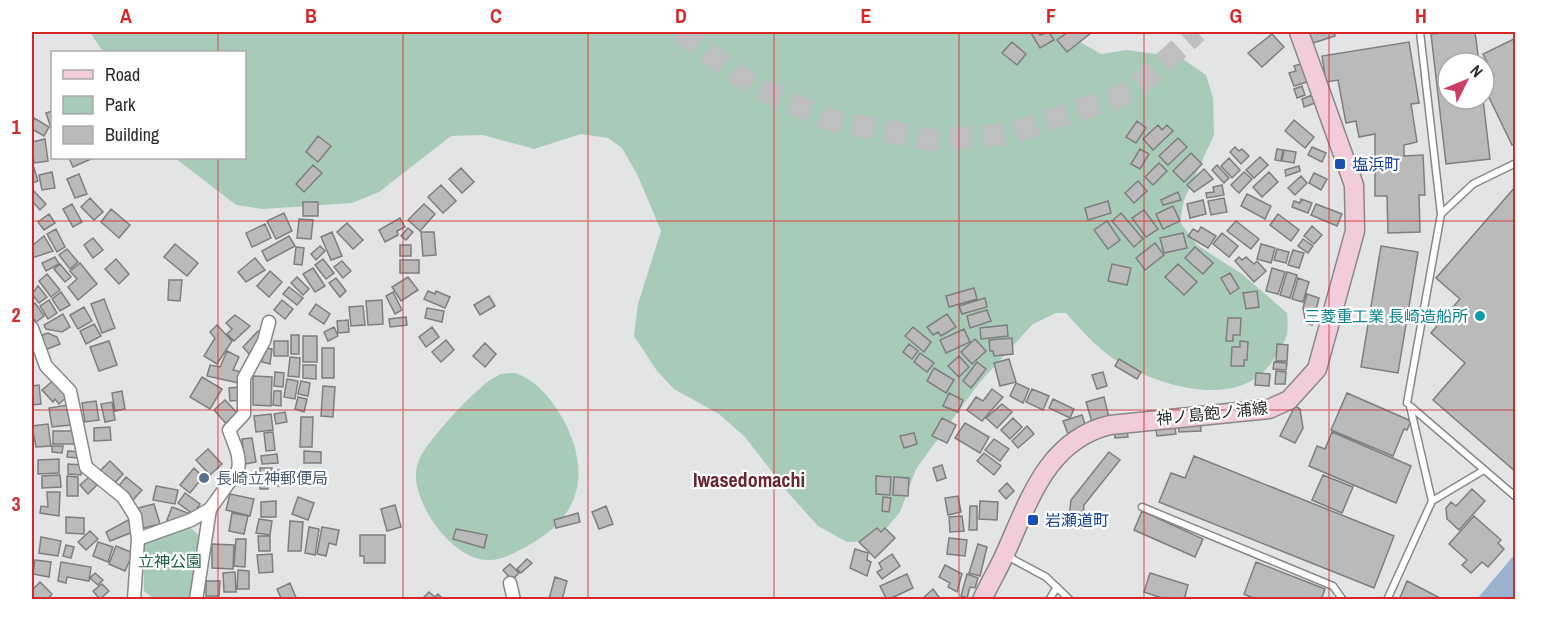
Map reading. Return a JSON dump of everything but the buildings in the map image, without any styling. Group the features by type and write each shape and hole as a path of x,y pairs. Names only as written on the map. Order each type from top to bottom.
{"main road":[{"name":"神ノ島飽ノ浦線","path":"982,600 1038,481 1059,452 1083,434 1110,424 1147,419 1269,409 1289,400 1317,369 1355,231 1357,210 1353,181 1299,32"}],"street":[{"path":"138,538 191,520 210,509 238,470 240,457 230,430 244,414 246,399 244,378 264,341 269,322"},
{"path":"32,328 46,366 70,391 86,467 123,497 135,516 138,538 134,600"},
{"path":"196,600 210,509"},
{"path":"191,520 207,531"},
{"path":"510,583 514,600"}],"lane":[{"path":"1407,404 1441,214 1420,32"},
{"path":"1441,214 1473,184 1515,163"},
{"path":"1432,501 1410,406 1515,497"},
{"path":"1387,600 1432,501 1484,470"},
{"path":"1142,507 1333,586 1343,600"},
{"path":"1005,554 1046,577 1070,600"},
{"path":"1049,600 1057,587"}],"green space":[{"path":"90,32 1063,32 1101,54 1126,50 1180,57 1206,75 1213,98 1214,135 1184,200 1180,222 1197,245 1242,274 1287,313 1286,337 1274,359 1260,375 1243,385 1203,390 1161,381 1124,365 1100,348 1066,313 1056,313 1033,324 979,383 916,469 900,512 884,531 869,541 847,542 818,526 790,495 745,437 719,414 674,389 657,371 634,336 638,304 661,231 638,176 622,148 608,138 581,134 534,149 483,135 451,136 379,192 352,203 263,209 236,205 176,159 246,159 246,51 102,51"},
{"path":"515,373 531,381 554,404 572,438 579,474 576,491 561,520 547,533 524,548 503,558 487,560 467,554 458,548 434,524 419,494 416,470 420,458 443,426 478,390 497,376"},
{"name":"立神公園","path":"190,527 201,538 191,599 154,599 144,591 143,542"}],"water":[{"path":"1515,554 1515,599 1477,599"}],"tunnel":[{"path":"680,32 752,85 830,120 931,140 1010,134 1131,92 1197,32"}],"place":[{"name":"塩浜町","path":"1340,164"},
{"name":"三菱重工業 長崎造船所","path":"1480,316"},
{"name":"長崎立神郵便局","path":"204,478"},
{"name":"岩瀬道町","path":"1033,520"}],"district":[{"name":"Iwasedomachi","path":"749,479"}]}
